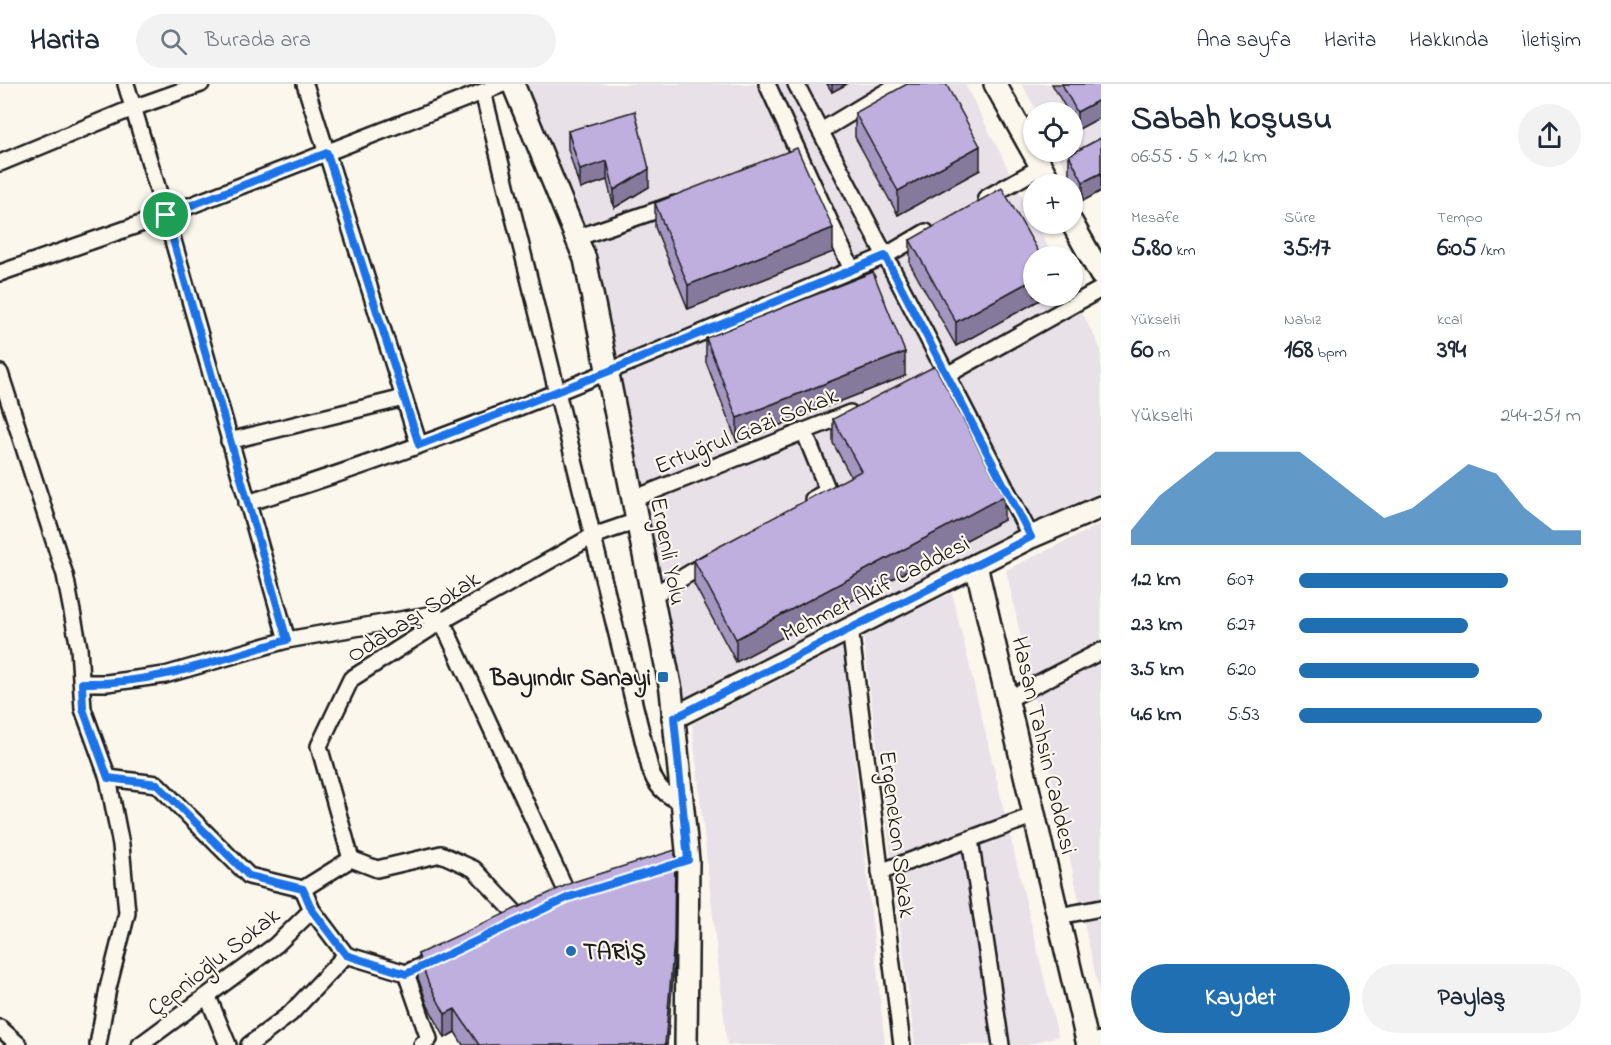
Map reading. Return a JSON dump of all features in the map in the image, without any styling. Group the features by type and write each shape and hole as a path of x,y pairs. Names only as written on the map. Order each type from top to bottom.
{"street":[{"path":"126,84 166,215 287,640"},
{"path":"0,163 133,108 201,84"},
{"path":"305,84 419,445"},
{"path":"0,273 166,215 503,84"},
{"name":"Ergenli Yolu","path":"513,84 585,260 671,690 682,802 686,1045"},
{"path":"766,84 797,162 852,270"},
{"path":"796,84 1031,537"},
{"path":"821,131 899,84"},
{"path":"995,84 1045,174"},
{"path":"483,92 653,778 665,794 682,802"},
{"path":"968,208 1023,185"},
{"path":"576,238 689,199"},
{"path":"247,502 345,473 607,372 885,256 937,226"},
{"path":"1078,234 1101,275"},
{"path":"914,388 947,375 1101,289"},
{"path":"0,373 65,575 74,614 83,709 108,778 122,845 127,913 108,988 98,1045"},
{"path":"229,441 404,398"},
{"name":"Ertuğrul Gazi Sokak","path":"633,499 870,405"},
{"path":"799,508 828,490 804,431"},
{"name":"Mehmet Akif Caddesi","path":"674,718 1031,537 1101,507"},
{"name":"Odabaşı Sokak","path":"351,859 319,746 351,679 442,621 593,536 637,521"},
{"path":"652,596 720,555"},
{"name":"Hasan Tahsin Caddesi","path":"976,565 1059,916 1093,1042"},
{"path":"82,683 107,683 165,675 287,640 430,613 442,621 569,897"},
{"name":"Ergenekon Sokak","path":"850,628 902,1045"},
{"path":"1008,699 1101,651"},
{"path":"108,778 157,784 249,876 303,889 351,859 377,869 441,854 474,869 520,920"},
{"path":"880,872 1035,815"},
{"path":"970,839 1001,1045"},
{"path":"303,889 312,910 346,955 406,974 448,954"},
{"path":"1059,916 1101,908"},
{"name":"Çepnioğlu Sokak","path":"141,1045 276,945 312,910"},
{"path":"249,1045 290,1014 346,955"},
{"path":"406,974 429,1039 422,1045"},
{"path":"208,997 228,1045"},
{"path":"0,1028 19,1045"}],"shaded area":[{"path":"513,84 965,84 1023,198 1023,234 1041,234 1048,246 1023,246 1023,306 1079,306 1101,350 1101,507 673,718 585,259"},
{"path":"1022,84 1101,84 1101,191 1083,201 1083,174 1069,174 1062,162 1083,162 1083,102 1032,102"},
{"path":"1101,524 1101,1000 1006,570"},
{"path":"952,593 1058,1036 1027,1045 915,1045 863,635"},
{"path":"843,647 885,1045 727,1045 692,724"}],"building":[{"path":"907,84 946,84 980,146 898,191 855,113"},
{"path":"1062,84 1101,84 1101,99 1083,109 1083,102 1072,102"},
{"path":"635,111 649,169 614,190 607,161 580,170 568,131"},
{"path":"1101,138 1101,173 1083,182 1083,174 1079,174 1073,162 1083,162 1083,148"},
{"path":"797,148 833,228 688,285 655,203"},
{"path":"1002,188 1023,225 1023,234 1028,234 1035,246 1023,246 1023,285 956,322 910,240"},
{"path":"873,272 905,352 737,418 706,338"},
{"path":"935,366 1004,496 736,639 694,560 861,471 833,419"},
{"name":"TARİŞ","path":"675,850 674,940 665,1045 479,1045 455,1009 445,1014 428,982 418,954 573,882"}],"place":[{"name":"Bayındır Sanayi","path":"663,677"},
{"name":"TARİŞ","path":"571,951"}],"route":[{"path":"327,153 419,445 607,372 885,256 1031,537 674,718 688,860 569,897 406,974 346,955 312,910 303,889 249,876 157,784 108,778 83,709 82,683 132,681 165,675 287,640 166,215 327,153"}]}
